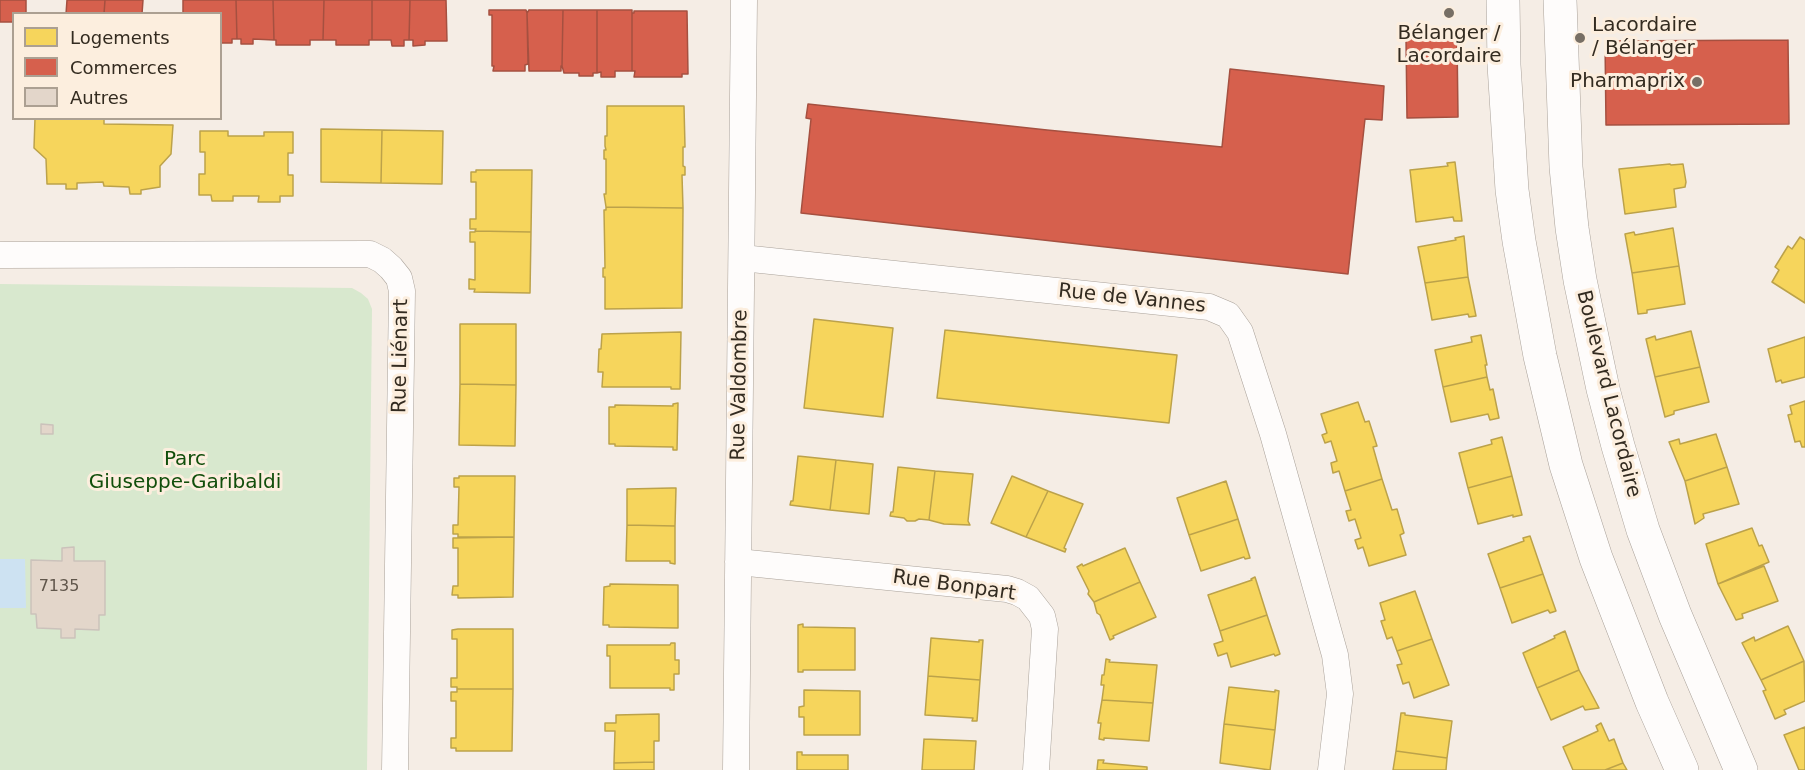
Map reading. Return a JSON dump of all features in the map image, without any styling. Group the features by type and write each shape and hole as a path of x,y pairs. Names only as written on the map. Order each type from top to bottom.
{"main road":[{"path":"1503,0 1504,64 1512,190 1540,356 1566,465 1589,538 1614,608 1682,770"},
{"name":"Boulevard Lacordaire","path":"1560,0 1566,168 1572,228 1580,280 1603,389 1643,530 1675,615 1741,770"}],"street":[{"name":"Rue Valdombre","path":"736,770 744,0"},
{"name":"Rue Liénart","path":"0,255 370,254 392,267 399,278 402,291 395,770"},
{"name":"Rue de Vannes","path":"742,258 1209,307 1228,315 1240,332 1273,434 1335,655 1340,694 1331,770"},
{"name":"Rue Bonpart","path":"738,562 1006,589 1028,598 1042,616 1045,629 1036,770"}],"green space":[{"name":"Parc Giuseppe-Garibaldi","path":"0,284 352,288 368,299 372,309 367,770 0,770"}],"water":[{"path":"0,559 25,559 26,608 0,608"}],"building: Logements":[{"path":"607,106 684,106 683,208 606,207 604,150 606,150 605,136 607,136"},
{"path":"35,120 104,120 104,124 173,125 171,154 160,166 160,187 141,190 141,194 130,194 129,187 104,186 103,182 77,183 77,189 66,189 66,184 47,184 46,159 34,148"},
{"path":"321,129 382,130 381,183 321,182"},
{"path":"382,130 443,131 442,184 381,183"},
{"path":"200,131 228,131 228,136 264,136 264,132 293,132 293,153 288,153 288,175 293,175 293,196 280,196 280,202 258,202 259,196 233,196 233,201 212,201 211,195 199,195 199,174 205,174 205,152 200,152"},
{"path":"1455,162 1462,221 1454,221 1453,217 1416,222 1410,170 1448,166 1447,163"},
{"path":"1683,164 1686,182 1685,187 1674,189 1676,207 1625,214 1619,169"},
{"path":"476,170 532,170 531,232 470,229 470,219 476,219 476,182 471,182 471,172 476,172"},
{"path":"606,207 683,208 682,308 605,309 603,268 605,268 604,210"},
{"path":"1673,228 1679,266 1632,273 1625,234 1634,232 1635,235"},
{"path":"470,232 531,232 530,293 474,292 475,289 469,289 469,279 475,280 475,242 470,242"},
{"path":"1464,236 1468,277 1425,283 1418,247 1456,240 1455,238"},
{"path":"1800,237 1805,240 1805,303 1772,282 1779,270 1775,267 1788,246 1792,249"},
{"path":"1679,266 1685,304 1647,310 1647,313 1638,314 1632,273"},
{"path":"1468,277 1476,316 1469,317 1468,314 1432,320 1425,283"},
{"path":"814,319 893,328 883,417 804,408"},
{"path":"460,324 516,324 516,385 460,384"},
{"path":"945,330 1177,355 1169,423 937,398"},
{"path":"1691,331 1700,367 1655,377 1646,339 1655,336 1656,340"},
{"path":"681,332 680,389 602,387 603,372 598,372 602,334"},
{"path":"1481,335 1487,377 1443,387 1435,350 1472,342 1471,337"},
{"path":"1805,337 1805,377 1782,383 1781,380 1776,382 1768,349"},
{"path":"1700,367 1709,402 1674,411 1674,414 1665,417 1655,377"},
{"path":"1487,377 1490,390 1493,389 1499,418 1490,420 1488,414 1451,422 1443,387"},
{"path":"460,384 516,385 515,446 459,445"},
{"path":"1805,401 1805,447 1802,447 1800,441 1795,442 1788,415 1792,414 1790,406"},
{"path":"1358,402 1365,422 1369,421 1377,446 1373,447 1382,479 1345,491 1339,471 1333,473 1331,463 1337,461 1331,441 1325,443 1322,435 1327,433 1321,414"},
{"path":"678,403 677,450 673,450 673,447 609,444 609,407 615,407 615,405 673,406"},
{"path":"1716,434 1727,467 1685,481 1669,442 1679,439 1680,444"},
{"path":"1502,437 1512,476 1468,488 1459,453 1492,444 1491,440"},
{"path":"798,456 836,460 830,510 790,505 793,501"},
{"path":"836,460 873,464 869,514 830,510"},
{"path":"898,467 935,471 929,520 907,521 904,518 890,516 893,512"},
{"path":"1727,467 1739,504 1703,514 1704,518 1695,524 1685,481"},
{"path":"935,471 973,474 968,521 970,525 944,524 929,520"},
{"path":"459,476 515,476 514,537 458,537 458,534 453,534 453,525 458,525 459,487 454,487 454,478 459,478"},
{"path":"1012,476 1048,491 1026,537 991,523"},
{"path":"1512,476 1522,515 1513,517 1513,515 1478,524 1468,488"},
{"path":"1382,479 1392,510 1397,509 1404,533 1400,535 1406,555 1369,566 1363,547 1358,549 1355,540 1361,538 1355,519 1349,521 1346,511 1351,510 1345,491"},
{"path":"1226,481 1238,519 1189,535 1177,498"},
{"path":"676,488 675,526 627,525 627,489"},
{"path":"1048,491 1083,504 1064,548 1065,552 1026,537"},
{"path":"1238,519 1250,558 1245,559 1244,557 1201,571 1189,535"},
{"path":"627,525 675,526 675,564 670,561 626,561"},
{"path":"1752,528 1769,562 1718,584 1706,544"},
{"path":"1530,536 1543,574 1500,588 1488,554 1524,541 1523,538"},
{"path":"514,537 513,597 458,598 458,595 452,595 453,586 458,586 458,548 453,548 453,538"},
{"path":"1125,548 1140,582 1094,602 1088,594 1089,591 1077,567"},
{"path":"1764,566 1778,601 1742,614 1743,618 1736,620 1718,584"},
{"path":"1543,574 1556,611 1550,613 1548,610 1512,623 1500,588"},
{"path":"1255,577 1267,615 1220,631 1208,595"},
{"path":"1140,582 1156,617 1113,636 1114,638 1110,640 1094,602"},
{"path":"610,584 678,585 678,628 603,625 604,587"},
{"path":"1415,591 1432,639 1397,651 1392,637 1387,639 1381,621 1385,620 1380,603"},
{"path":"1267,615 1280,654 1231,667 1227,653 1218,656 1214,644 1223,641 1220,631"},
{"path":"803,624 803,627 855,628 855,670 803,670 803,672 798,672 798,625"},
{"path":"1788,626 1804,661 1761,680 1742,643 1754,637 1755,641"},
{"path":"513,629 513,689 457,689 457,687 451,687 451,678 457,678 457,639 452,639 452,630"},
{"path":"1565,631 1579,670 1537,688 1523,653"},
{"path":"931,638 979,642 983,640 980,680 928,676"},
{"path":"1432,639 1449,685 1414,698 1409,682 1403,684 1397,665 1402,664 1397,651"},
{"path":"675,643 675,660 679,660 679,674 674,674 674,690 670,688 610,688 610,656 607,656 607,645 670,645"},
{"path":"1106,659 1110,660 1109,662 1157,665 1153,703 1102,700 1104,685 1101,685"},
{"path":"1804,661 1805,701 1784,710 1786,714 1775,719 1763,691 1766,690 1761,680"},
{"path":"1579,670 1599,708 1585,710 1583,706 1551,720 1537,688"},
{"path":"928,676 980,680 977,721 972,721 973,718 925,715"},
{"path":"1229,687 1279,691 1275,730 1224,724"},
{"path":"457,689 513,689 512,751 456,751 456,748 451,748 451,738 456,738 456,701 451,701 451,692 457,692"},
{"path":"804,690 860,691 860,735 804,735 804,717 799,717 799,707 804,706"},
{"path":"1102,700 1153,703 1149,741 1099,739 1101,723 1098,723"},
{"path":"1401,713 1452,721 1447,758 1396,751"},
{"path":"659,714 659,741 654,741 654,762 614,763 615,731 605,731 605,723 616,723 616,715"},
{"path":"1601,723 1609,741 1614,739 1623,763 1605,770 1573,770 1563,747 1598,731 1596,726"},
{"path":"1224,724 1275,730 1270,770 1220,763"},
{"path":"1805,727 1805,770 1799,770 1784,735"},
{"path":"924,739 976,741 974,770 922,770"},
{"path":"1396,751 1447,758 1446,770 1393,770"},
{"path":"797,752 802,752 802,755 848,755 848,770 797,770"},
{"path":"1098,760 1104,760 1103,763 1147,767 1147,770 1097,770"},
{"path":"654,762 654,770 614,770 614,763"},
{"path":"1623,763 1627,770 1605,770"}],"building: Commerces":[{"path":"0,0 26,0 26,12 12,12 12,22 0,22"},
{"path":"67,0 105,0 104,12 66,12"},
{"path":"105,0 143,0 142,12 104,12"},
{"path":"183,0 236,0 237,39 232,39 232,43 222,43 222,12 183,12"},
{"path":"236,0 273,0 274,40 253,39 253,44 241,44 241,39 237,39"},
{"path":"273,0 324,0 323,40 310,40 310,45 276,45"},
{"path":"324,0 372,0 372,40 369,40 369,45 336,45 336,40 323,40"},
{"path":"372,0 410,0 409,40 404,40 404,46 392,46 391,40 372,40"},
{"path":"410,0 446,0 447,41 425,41 425,45 413,46 413,40 409,40"},
{"path":"489,10 526,10 528,64 525,65 525,71 493,71 492,15 489,15"},
{"path":"529,10 563,10 561,71 529,71 527,13"},
{"path":"563,10 597,10 597,73 593,73 593,76 564,73 562,66"},
{"path":"597,10 632,10 632,71 615,71 615,77 601,77 601,72 597,73"},
{"path":"634,11 687,11 688,74 682,74 682,77 634,77 635,71 632,71 632,13"},
{"path":"1406,38 1457,38 1458,117 1407,118"},
{"name":"Pharmaprix","path":"1788,40 1789,124 1606,125 1605,41"},
{"path":"1230,69 1384,86 1382,120 1365,119 1348,274 801,213 811,119 806,118 808,104 1222,147"}],"building: Autres":[{"path":"41,424 53,425 53,434 41,434"},
{"path":"74,547 74,561 105,561 105,615 99,615 99,630 75,629 75,638 61,638 61,629 37,628 36,614 31,614 31,560 62,561 62,548"}],"place":[{"name":"Bélanger / Lacordaire","path":"1449,13"},
{"name":"Lacordaire / Bélanger","path":"1580,38"},
{"name":"Pharmaprix","path":"1697,82"}]}
